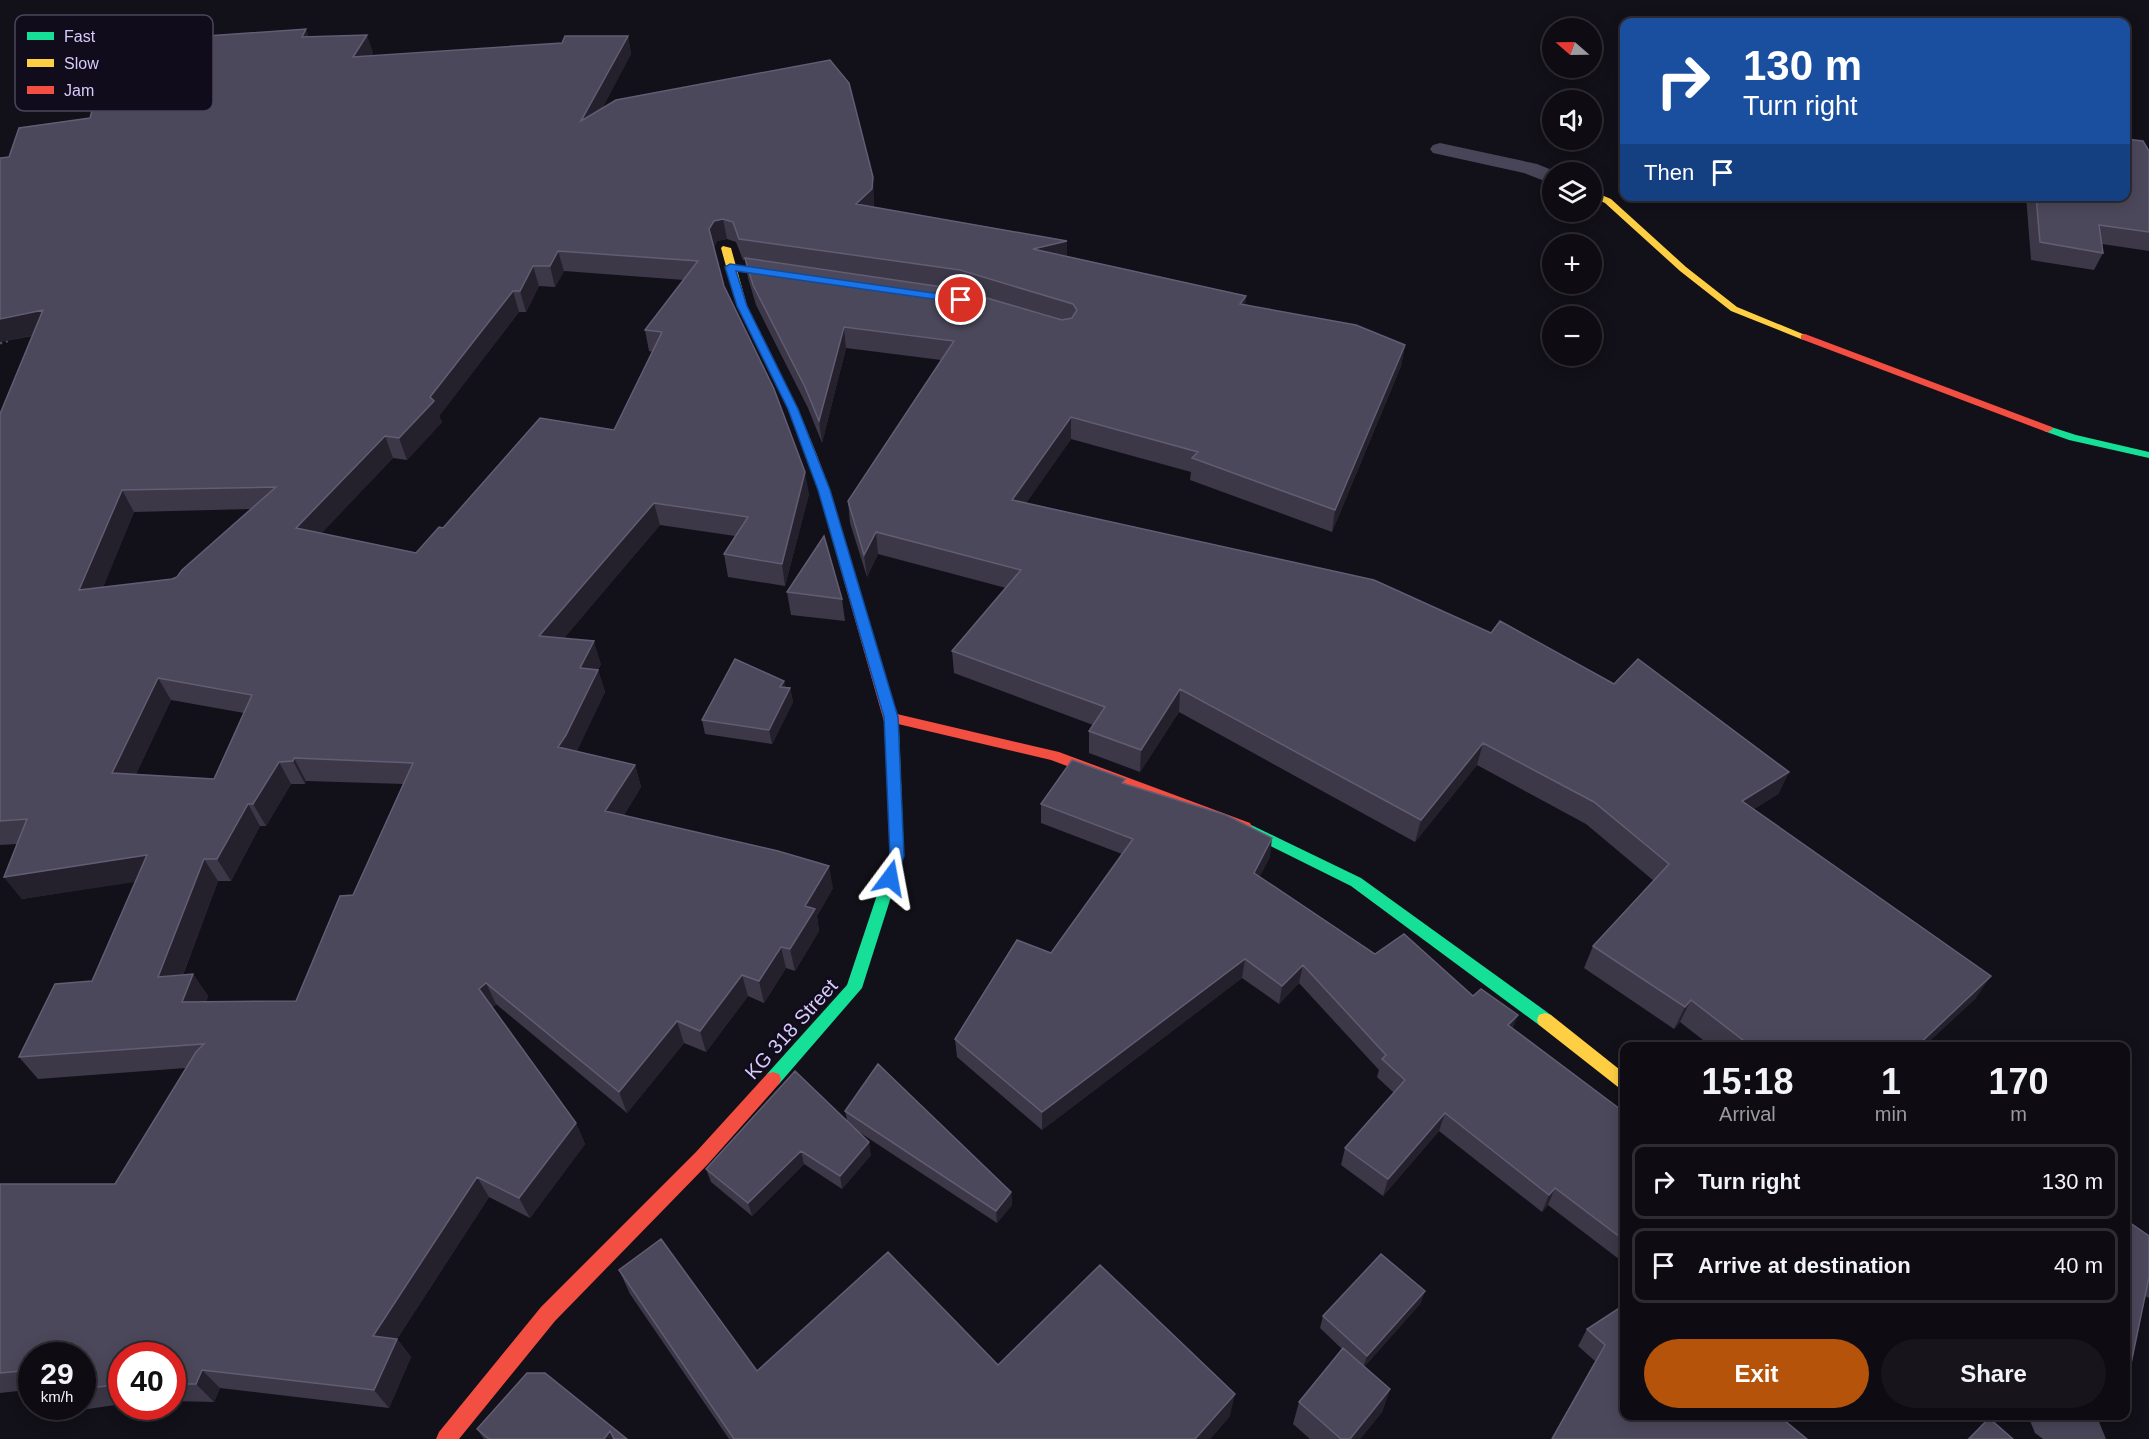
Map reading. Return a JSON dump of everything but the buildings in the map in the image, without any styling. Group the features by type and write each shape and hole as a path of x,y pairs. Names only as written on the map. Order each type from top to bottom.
{"street":[{"path":"1440,149 1530,168 1542,173"},
{"path":"1602,198 1608,201 1683,269 1734,309 2073,438 2149,455"},
{"name":"KG 318 Street","path":"446,1439 548,1314 702,1158 854,988 897,856 891,717 824,490 793,409 742,306 736,262"},
{"path":"891,717 1054,756 1237,823 1356,882 1562,1032 1620,1079"},
{"path":"2057,1420 2082,1439"}],"path":[{"path":"0,343 11,340"}],"traffic: fast":[{"path":"2048,429 2073,438 2149,455"},
{"path":"773,1079 854,988 897,856 892,729"},
{"path":"1245,827 1356,882 1545,1020"}],"traffic: slow":[{"path":"1602,198 1608,201 1683,269 1734,309 1805,337"},
{"path":"726,248 742,306 793,409 812,458"},
{"path":"1545,1020 1620,1079"}],"traffic: jam":[{"path":"1805,337 2048,429"},
{"path":"812,458 824,490 891,717 892,729"},
{"path":"891,717 1054,756 1245,827"},
{"path":"446,1439 548,1314 702,1158 773,1079"}],"route":[{"path":"890,878 897,856 891,717 824,490 793,409 742,306 730,267 795,274 961,300"}]}
